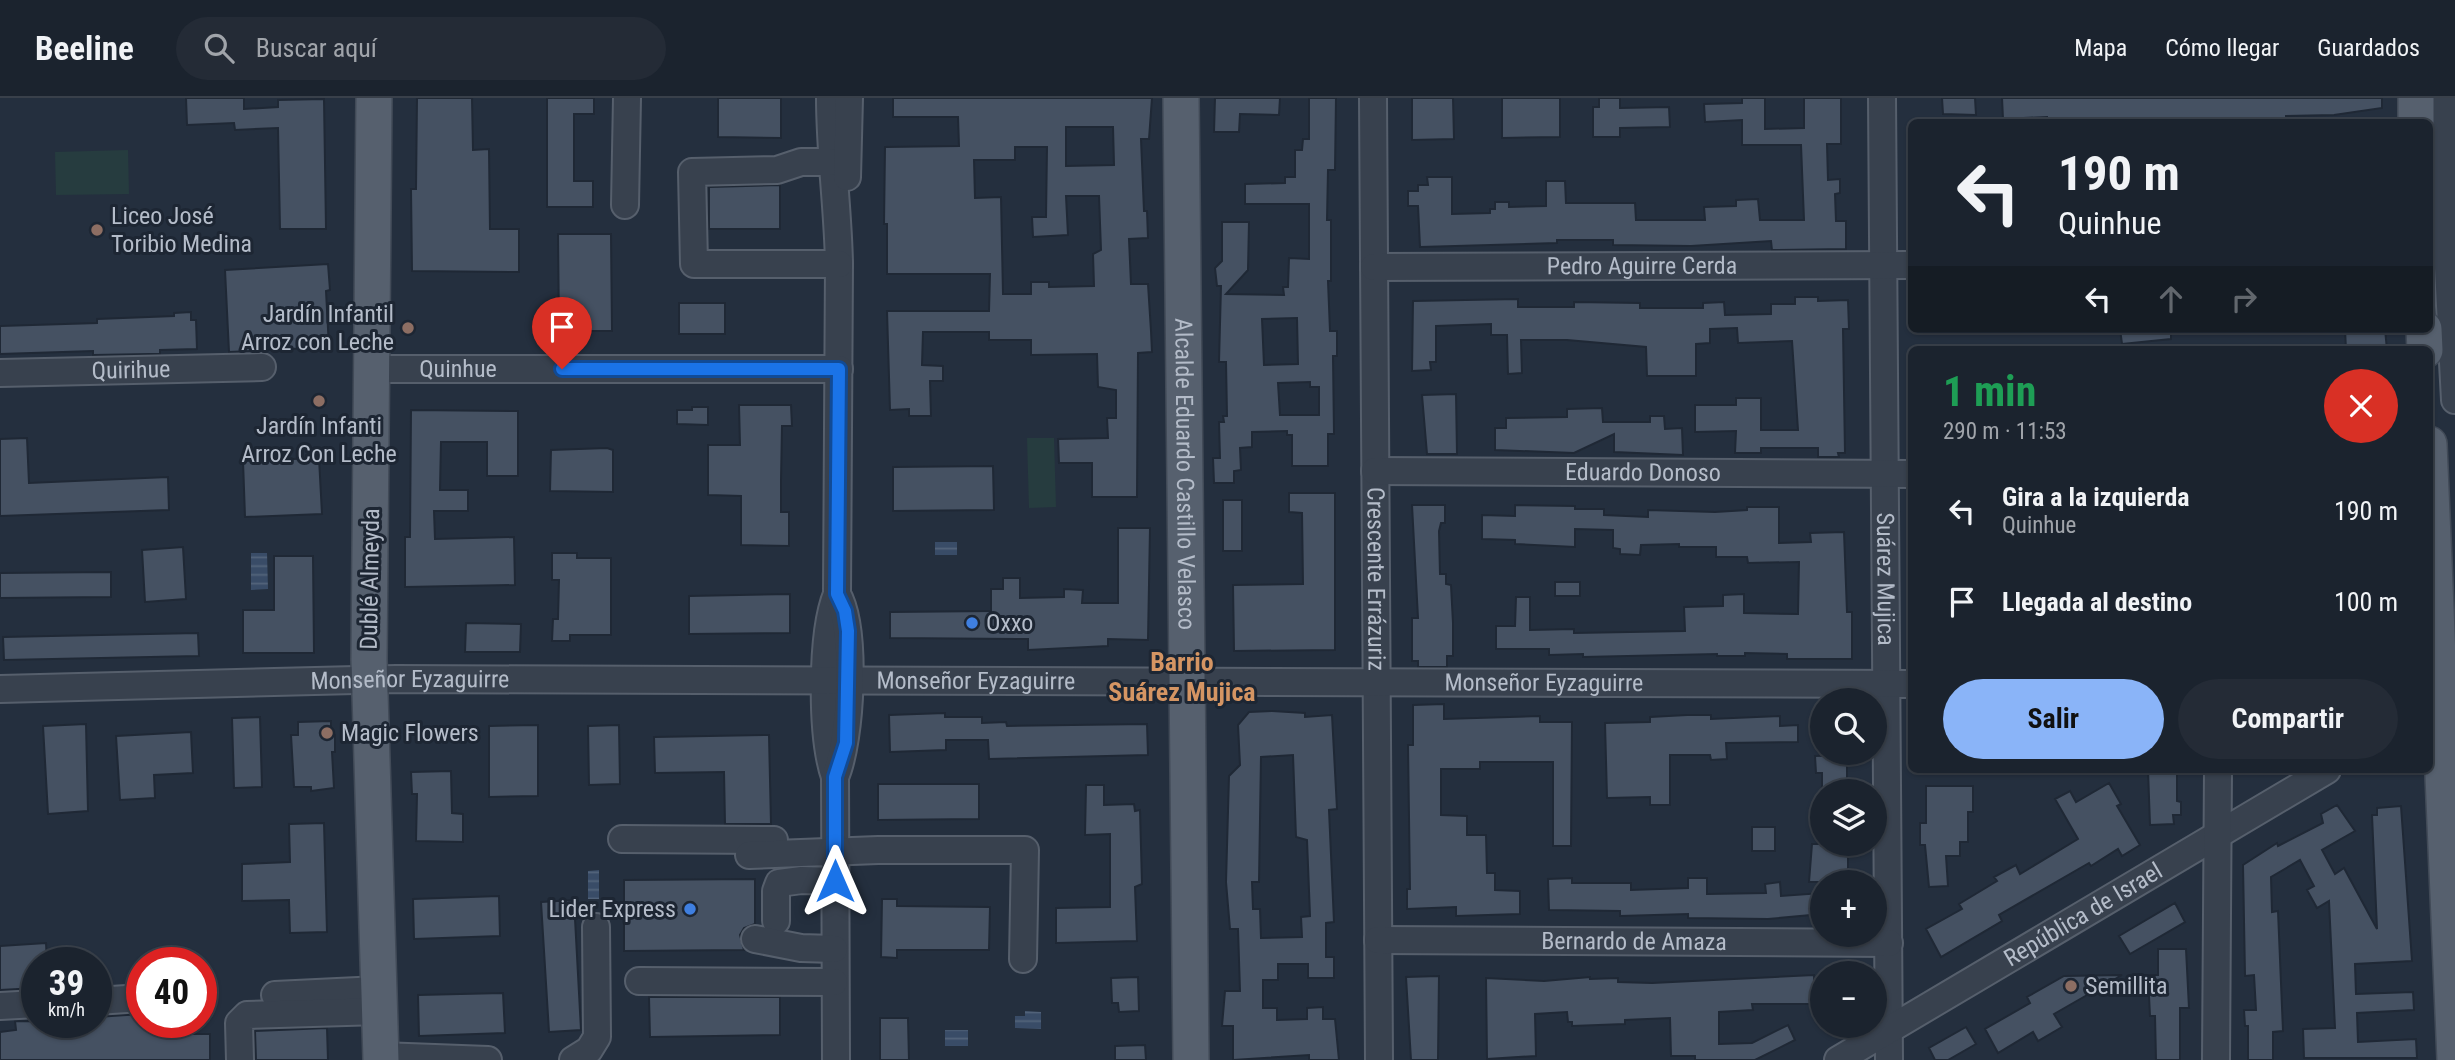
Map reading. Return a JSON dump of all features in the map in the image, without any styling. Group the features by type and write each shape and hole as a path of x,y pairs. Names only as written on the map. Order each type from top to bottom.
{"main road":[{"name":"Dublé Almeyda","path":"374,98 369,679 381,1058"},
{"name":"Alcalde Eduardo Castillo Velasco","path":"1181,98 1191,1060"},
{"path":"2416,98 2416,119"},
{"path":"2433,548 2455,1060"}],"street":[{"path":"625,205 627,98"},
{"path":"830,98 830,162 838,212 839,264 837,594 827,630 837,680 827,743 835,777 835,1059"},
{"path":"838,212 848,168 849,98"},
{"name":"Crescente Errázuriz","path":"1373,98 1378,1060"},
{"name":"Suárez Mujica","path":"1882,98 1883,266 1898,474 1899,684 1889,943 1889,1060"},
{"path":"2444,98 2444,173 2455,400"},
{"path":"754,159 830,162"},
{"path":"801,162 777,170 692,172 694,264 839,264"},
{"name":"Pedro Aguirre Cerda","path":"1374,267 1908,265"},
{"name":"Quirihue","path":"0,373 262,367"},
{"name":"Quinhue","path":"372,369 839,369"},
{"name":"Eduardo Donoso","path":"1375,471 1898,474"},
{"name":"Monseñor Eyzaguirre","path":"0,689 369,679 1899,684"},
{"path":"2216,1060 2218,773"},
{"name":"República de Israel","path":"1839,1060 2322,773"},
{"path":"622,839 775,840 801,853"},
{"path":"749,855 1025,850 1023,960"},
{"path":"776,921 776,891 779,883 802,880 835,881"},
{"path":"573,1060 589,1050 597,1037 596,928"},
{"path":"755,939 801,948 834,949"},
{"name":"Bernardo de Amaza","path":"1378,940 1889,943"},
{"path":"639,981 834,982"},
{"path":"275,995 379,1001"},
{"path":"240,1060 239,1023 247,1015 379,1001"},
{"path":"381,1058 488,1060"}],"green space":[{"path":"128,150 129,194 56,195 55,152"},
{"path":"1027,438 1054,438 1056,507 1029,508"}],"water":[{"path":"935,542 957,542 957,555 935,555"},
{"path":"251,553 267,553 268,589 251,590"},
{"path":"599,870 599,899 588,899 588,871"},
{"path":"1025,1011 1041,1012 1041,1029 1015,1028 1015,1016 1025,1016"},
{"path":"945,1030 968,1030 968,1046 945,1046"}],"building":[{"path":"186,98 244,98 244,109 278,107 278,100 324,99 326,229 280,229 278,128 235,130 234,123 187,125"},
{"path":"417,98 472,98 473,150 489,149 490,229 519,229 519,272 412,271 411,189 416,189"},
{"path":"547,98 594,98 594,114 574,114 574,181 593,181 593,207 547,207"},
{"path":"718,98 781,98 781,138 718,137"},
{"path":"893,98 1152,98 1149,139 1141,139 1148,238 1129,239 1131,284 1148,284 1152,352 1138,353 1137,497 1092,497 1092,463 1059,463 1058,439 1108,438 1107,418 1116,418 1116,390 1098,387 1097,354 1031,355 1031,340 989,340 989,332 923,332 922,365 943,366 943,381 930,381 931,416 909,416 909,409 890,410 887,311 989,311 990,274 887,274 887,224 884,224 885,147 959,146 958,117 893,117","holes":["1066,127 1113,127 1114,165 1066,166","1015,147 1047,147 1046,217 1032,217 1033,237 1068,235 1066,196 1099,196 1101,250 1093,254 1094,286 1049,287 1049,282 1031,282 1031,294 1003,294 1001,197 975,198 974,160 1015,160"]},
{"path":"1215,98 1280,98 1279,115 1240,114 1239,132 1214,132"},
{"path":"1309,98 1336,98 1335,170 1328,170 1327,220 1331,220 1331,281 1328,281 1330,331 1337,331 1337,356 1333,356 1334,434 1328,434 1328,466 1292,466 1292,435 1287,435 1287,431 1252,432 1252,447 1240,448 1241,470 1234,471 1234,483 1214,483 1213,458 1220,458 1219,422 1224,422 1223,416 1227,416 1226,362 1219,362 1221,286 1217,286 1215,268 1222,261 1222,222 1249,222 1248,270 1226,294 1284,295 1283,287 1288,287 1289,258 1309,259 1309,204 1245,204 1245,184 1285,183 1285,177 1295,177 1295,150 1302,150 1303,139 1309,139","holes":["1297,318 1298,364 1264,365 1262,319","1310,382 1310,387 1319,387 1319,415 1280,415 1278,383"]},
{"path":"1412,98 1453,98 1454,139 1412,140"},
{"path":"1502,98 1560,98 1560,137 1502,138"},
{"path":"1599,98 1620,98 1620,108 1669,107 1670,127 1620,128 1620,137 1593,137 1593,107 1599,107"},
{"path":"1742,98 1765,98 1765,129 1804,128 1804,98 1841,98 1841,144 1827,144 1828,180 1840,179 1840,193 1835,194 1836,221 1846,221 1846,249 1772,250 1771,241 1691,246 1613,245 1613,240 1420,247 1418,206 1408,206 1408,191 1418,191 1418,185 1428,185 1427,177 1452,177 1452,214 1490,213 1490,209 1495,209 1495,202 1509,202 1509,207 1546,206 1546,181 1565,181 1566,203 1635,203 1636,220 1705,220 1704,207 1736,206 1736,200 1758,199 1760,220 1804,220 1801,145 1742,145 1742,120 1705,122 1704,104 1742,103"},
{"path":"1942,98 1975,98 1976,115 1943,114"},
{"path":"2002,98 2382,98 2382,108 2334,115 2286,116 2286,119 2003,119"},
{"path":"780,185 780,229 709,229 709,187"},
{"path":"558,234 611,234 612,331 559,331"},
{"path":"328,264 330,290 326,291 329,347 229,352 225,270"},
{"path":"1795,297 1818,297 1818,301 1848,300 1849,329 1843,329 1845,453 1838,453 1839,457 1818,457 1818,448 1761,448 1761,453 1735,453 1736,431 1695,432 1695,405 1736,405 1736,398 1761,398 1761,430 1798,430 1792,341 1738,343 1737,328 1710,329 1710,343 1696,344 1696,376 1647,376 1646,347 1567,340 1521,340 1522,373 1508,374 1507,335 1491,335 1491,324 1436,326 1436,362 1430,362 1431,370 1412,371 1413,301 1518,299 1518,307 1574,307 1574,302 1640,303 1640,308 1703,308 1703,303 1724,302 1725,315 1771,314 1771,304 1795,304"},
{"path":"679,303 725,303 725,334 679,334"},
{"path":"191,312 191,320 196,320 197,349 160,350 160,354 93,355 93,351 0,354 0,326 97,323 97,319 174,316 174,313"},
{"path":"2121,333 2171,333 2171,339 2122,344"},
{"path":"2345,333 2385,333 2387,346 2346,346"},
{"path":"1456,394 1457,454 1427,454 1422,395"},
{"path":"739,405 791,405 792,426 782,426 781,480 781,512 789,512 789,546 741,545 741,496 708,495 708,445 740,445"},
{"path":"692,407 708,407 708,425 677,424 677,410 692,410"},
{"path":"1602,408 1603,422 1650,422 1650,416 1664,416 1665,429 1682,428 1683,455 1614,452 1614,434 1574,453 1495,450 1495,428 1506,428 1506,418 1567,417 1567,409"},
{"path":"411,410 518,411 518,476 487,476 487,442 441,442 440,490 468,490 468,511 434,511 435,539 514,537 515,585 405,587 405,537 410,537"},
{"path":"27,438 29,483 168,477 169,510 0,516 0,439"},
{"path":"551,450 613,450 613,492 550,491"},
{"path":"319,458 322,514 245,517 243,461"},
{"path":"993,466 994,510 893,511 893,467"},
{"path":"1289,493 1335,493 1335,650 1234,651 1233,585 1303,584 1302,513 1289,512"},
{"path":"1223,500 1242,500 1242,551 1223,551"},
{"path":"1412,505 1445,505 1445,523 1441,523 1439,531 1440,574 1446,574 1446,584 1451,585 1453,623 1453,656 1447,656 1447,667 1418,667 1418,661 1412,661 1412,618 1418,618"},
{"path":"1515,505 1575,506 1575,509 1604,509 1604,515 1648,517 1648,510 1715,512 1747,510 1747,507 1779,507 1779,543 1811,542 1810,533 1844,532 1847,612 1852,612 1852,659 1787,659 1787,654 1745,653 1745,656 1717,654 1583,657 1583,654 1549,655 1549,649 1496,649 1496,626 1515,626 1516,597 1530,597 1530,630 1574,629 1574,633 1685,631 1684,607 1723,606 1723,595 1744,594 1744,613 1798,614 1799,562 1748,563 1747,557 1716,557 1716,547 1679,547 1679,544 1641,545 1640,555 1620,554 1620,549 1613,548 1613,530 1575,529 1575,547 1515,544 1515,540 1482,539 1482,515 1515,516"},
{"path":"1118,528 1150,528 1148,640 1108,639 1108,646 1028,650 1028,639 890,638 890,612 991,611 991,589 1003,589 1003,578 1020,578 1020,598 1064,597 1064,589 1083,590 1082,603 1118,603"},
{"path":"183,547 186,599 145,602 142,550"},
{"path":"552,553 577,553 577,558 611,558 611,635 570,635 570,641 552,641 553,619 558,619 559,580 552,580"},
{"path":"274,556 313,556 314,653 243,653 243,610 274,610"},
{"path":"111,572 111,597 0,598 0,573"},
{"path":"1555,582 1580,582 1580,596 1555,596"},
{"path":"790,594 790,633 689,634 689,596"},
{"path":"466,623 521,624 520,652 465,652"},
{"path":"198,633 199,656 4,660 3,637"},
{"path":"1444,704 1444,719 1540,716 1540,722 1572,722 1571,846 1553,846 1553,762 1480,762 1480,769 1441,769 1441,815 1467,816 1467,835 1486,835 1487,873 1495,873 1495,890 1520,891 1520,914 1456,916 1456,907 1407,909 1407,889 1410,889 1408,745 1413,745 1413,705"},
{"path":"1249,712 1305,713 1305,717 1332,715 1337,809 1329,810 1334,922 1326,923 1326,957 1334,957 1334,978 1308,978 1308,964 1278,964 1278,980 1263,980 1263,1008 1277,1008 1277,1020 1307,1019 1307,1008 1323,1007 1323,1019 1335,1019 1339,1060 1309,1060 1309,1055 1233,1060 1233,1026 1222,1026 1225,991 1240,991 1238,929 1230,929 1226,882 1229,776 1240,765 1238,725","holes":["1293,755 1296,837 1307,840 1310,916 1301,917 1302,937 1261,938 1260,909 1253,909 1252,882 1259,882 1261,757"]},
{"path":"945,713 945,717 982,717 982,723 1006,722 1007,726 1147,724 1148,755 989,759 988,740 946,740 946,750 890,752 889,715"},
{"path":"1711,715 1711,719 1780,716 1780,726 1798,725 1798,742 1726,743 1727,759 1711,760 1710,755 1670,755 1670,805 1650,805 1650,797 1607,798 1605,723 1650,722 1650,717"},
{"path":"260,717 262,787 234,788 232,718"},
{"path":"331,721 331,735 335,735 335,752 332,752 334,788 311,791 311,787 294,787 291,735 298,735 298,722"},
{"path":"86,724 88,811 48,814 43,726"},
{"path":"538,725 538,796 489,797 489,726"},
{"path":"619,725 620,784 589,785 588,726"},
{"path":"191,732 193,773 154,775 155,798 120,800 116,736"},
{"path":"769,735 771,824 725,824 724,772 655,773 654,737"},
{"path":"1816,765 1847,765 1847,779 1822,779 1822,773 1816,773"},
{"path":"451,771 452,813 463,814 463,842 416,841 417,794 412,794 411,772"},
{"path":"2148,773 2177,773 2177,801 2181,802 2181,815 2173,815 2174,824 2150,825"},
{"path":"2109,783 2121,804 2117,806 2140,845 2122,856 2118,849 2091,866 2089,863 1999,915 2002,921 1941,957 1926,929 1962,909 1959,904 1997,881 1994,877 2016,865 2020,874 2078,839 2055,799 2070,791 2076,802"},
{"path":"878,784 979,784 979,819 878,820"},
{"path":"1086,785 1104,785 1104,805 1134,804 1135,811 1140,810 1142,884 1135,887 1137,941 1056,943 1056,908 1110,907 1110,834 1085,835"},
{"path":"1926,786 1973,786 1973,812 1968,812 1968,842 1960,842 1960,856 1946,856 1948,886 1929,887 1925,845 1920,845 1920,823 1926,823"},
{"path":"2337,805 2355,831 2322,850 2335,874 2344,868 2377,929 2372,815 2377,815 2377,808 2401,806 2412,961 2355,964 2356,994 2413,992 2414,1010 2357,1013 2358,1042 2416,1039 2417,1058 2304,1058 2303,1029 2335,1028 2329,901 2317,908 2307,890 2314,886 2300,860 2271,877 2272,912 2278,911 2283,1031 2273,1032 2273,1060 2248,1060 2248,1026 2245,1026 2244,1010 2256,1010 2254,975 2245,976 2243,865 2277,843 2278,846 2323,823 2321,814"},
{"path":"324,823 327,932 290,933 289,900 242,901 242,864 290,862 289,824"},
{"path":"1752,827 1775,827 1775,851 1752,851"},
{"path":"1811,856 1848,856 1848,870 1810,870 1809,882"},
{"path":"1572,878 1572,883 1631,883 1631,890 1688,888 1688,878 1707,878 1707,894 1766,893 1765,884 1780,882 1781,896 1810,894 1810,915 1768,919 1688,918 1688,914 1620,916 1620,911 1549,910 1548,879"},
{"name":"Lider Express","path":"755,879 755,924 744,928 740,935 744,950 624,951 624,880"},
{"path":"499,896 500,936 414,939 413,899"},
{"path":"882,899 897,899 897,906 990,907 989,950 897,950 897,958 881,957"},
{"path":"574,900 581,1030 549,1032 541,902"},
{"path":"2175,903 2185,922 2130,954 2119,936"},
{"path":"46,943 46,947 21,947 21,989 0,990 0,946"},
{"path":"2158,949 2186,949 2189,1008 2180,1008 2180,1060 2156,1060 2155,1016 2150,1016 2149,996 2144,995 2144,975 2158,975"},
{"path":"1810,975 1810,1004 1752,1004 1753,1010 1719,1012 1719,1044 1752,1043 1788,1025 1795,1040 1755,1060 1695,1060 1695,1056 1671,1056 1670,1018 1625,1020 1625,1024 1572,1026 1572,1022 1568,1022 1567,1012 1535,1014 1536,1056 1487,1059 1486,978 1544,981 1590,977 1618,978 1618,982 1652,983"},
{"path":"2122,975 2054,1014 2062,1027 2038,1041 2033,1032 1998,1053 1985,1029 2030,1003 2027,997 2064,976"},
{"path":"1439,976 1438,1060 1411,1060 1406,977"},
{"path":"1138,977 1139,1011 1119,1012 1118,1003 1112,1003 1111,978"},
{"path":"503,993 505,1033 419,1036 418,995"},
{"path":"649,997 780,997 780,1035 650,1037"},
{"path":"126,1015 126,1038 210,1038 210,1060 0,1060 0,1032 16,1030 15,1021 21,1021 21,1038 112,1038 112,1016"},
{"path":"880,1018 908,1018 909,1060 880,1060"},
{"path":"1966,1027 1976,1044 1948,1060 1935,1060 1929,1048"},
{"path":"327,1028 328,1060 256,1060 255,1031"},
{"path":"1145,1045 1146,1060 1115,1060 1115,1046"}],"place":[{"name":"Liceo José Toribio Medina","path":"97,230"},
{"name":"Jardín Infantil Arroz con Leche","path":"408,328"},
{"name":"Jardín Infanti Arroz Con Leche","path":"319,401"},
{"name":"Oxxo","path":"972,623"},
{"name":"Magic Flowers","path":"327,733"},
{"name":"Lider Express","path":"690,909"},
{"name":"Semillita","path":"2071,986"}],"district":[{"name":"Barrio Suárez Mujica","path":"1182,677"}],"route":[{"path":"562,369 839,369 837,594 848,621 848,631 847,733 835,777 835,881"}]}
